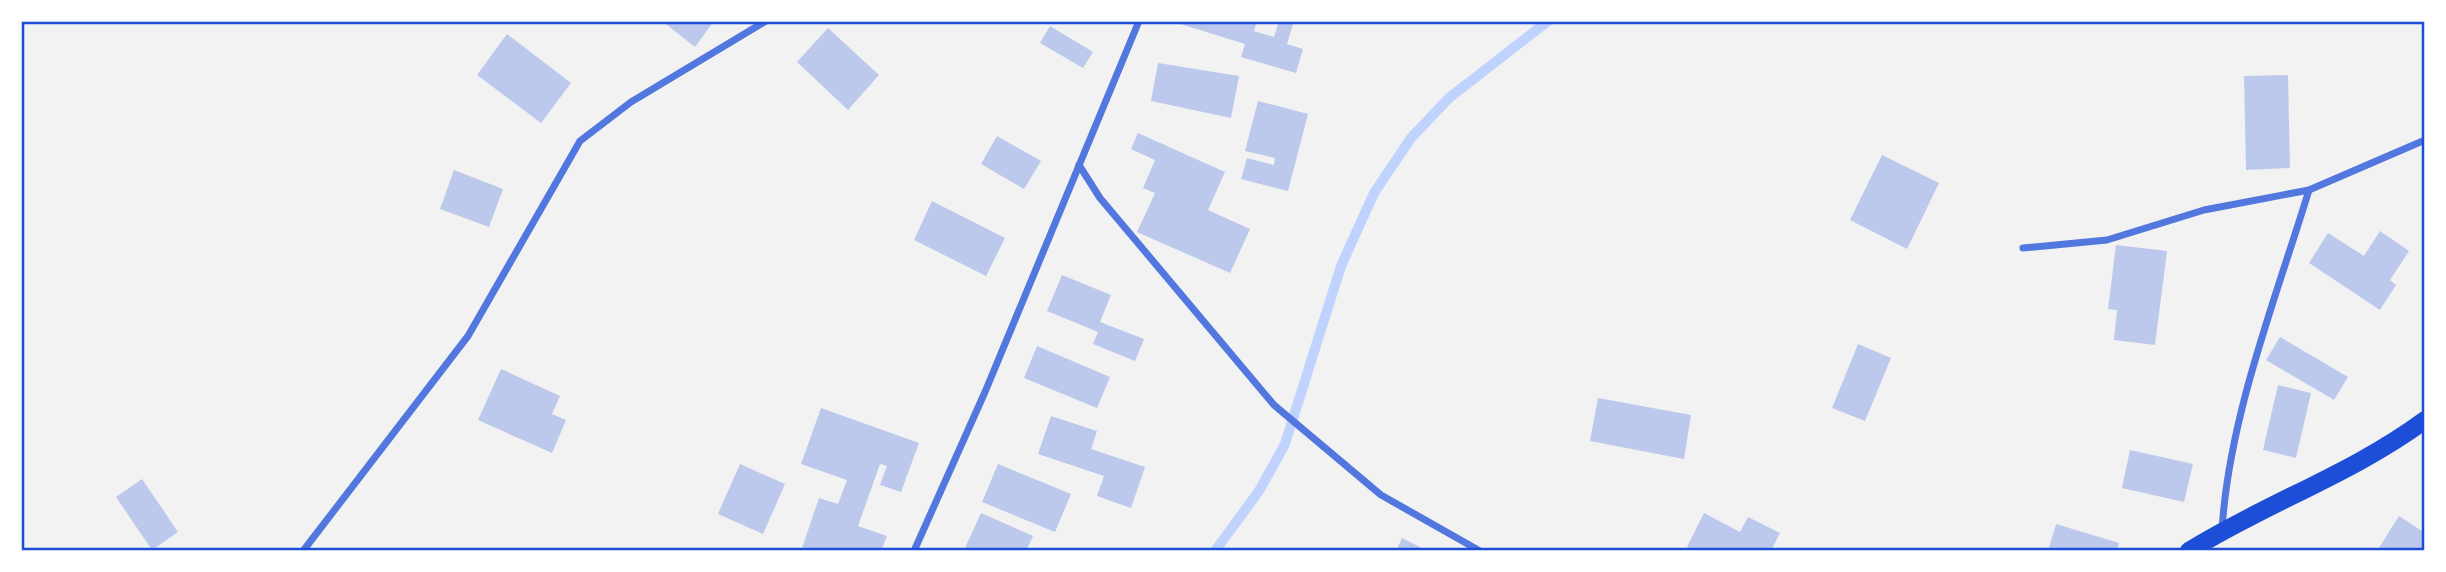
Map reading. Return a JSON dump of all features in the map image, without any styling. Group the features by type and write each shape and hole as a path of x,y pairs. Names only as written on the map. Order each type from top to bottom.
{"main road":[{"path":"2189,551 2222,531 2356,465 2425,420"}],"street":[{"path":"303,551 468,336 580,141 631,102 766,21"},
{"path":"914,551 985,392 1139,21"},
{"path":"2023,248 2108,240 2204,210 2309,190 2425,140"},
{"path":"1079,165 1100,198 1274,404 1381,495 1480,551"},
{"path":"2222,531 2224,488 2245,401 2309,190"}],"building":[{"path":"662,21 714,21 695,47"},
{"path":"1171,21 1257,21 1254,31 1274,37 1279,21 1293,24 1287,44 1303,49 1296,73 1241,57 1245,44"},
{"path":"1050,26 1093,52 1083,68 1040,43"},
{"path":"828,28 879,75 848,110 797,62"},
{"path":"507,34 571,83 541,123 477,75"},
{"path":"1158,63 1239,76 1231,118 1151,101"},
{"path":"2288,75 2290,168 2246,170 2244,76"},
{"path":"1258,101 1308,114 1288,191 1241,179 1247,158 1274,165 1275,158 1245,151"},
{"path":"1138,133 1225,172 1208,210 1250,229 1230,273 1137,232 1155,193 1143,188 1155,160 1131,149"},
{"path":"997,136 1041,161 1024,189 981,164"},
{"path":"1882,155 1939,183 1907,249 1850,220"},
{"path":"454,170 503,189 489,227 440,209"},
{"path":"932,201 1005,238 986,276 914,240"},
{"path":"2380,231 2409,251 2390,280 2396,285 2380,310 2309,263 2328,233 2364,256"},
{"path":"2116,245 2167,251 2155,345 2114,340 2117,310 2108,309"},
{"path":"1062,275 1111,295 1100,322 1144,339 1135,361 1093,344 1098,332 1047,311"},
{"path":"2280,337 2348,377 2334,400 2266,360"},
{"path":"1858,344 1891,358 1865,421 1832,408"},
{"path":"1037,346 1110,377 1097,408 1024,378"},
{"path":"501,369 560,396 552,414 566,420 552,453 478,420"},
{"path":"2278,385 2311,393 2296,458 2263,450"},
{"path":"1598,398 1691,415 1684,459 1590,441"},
{"path":"821,408 919,443 901,492 880,485 887,466 880,464 858,526 887,536 881,551 801,551 819,498 838,504 847,480 801,464"},
{"path":"1051,416 1097,431 1091,449 1145,467 1131,508 1097,496 1104,476 1038,454"},
{"path":"2130,450 2193,464 2184,502 2122,488"},
{"path":"740,464 785,484 763,534 718,514"},
{"path":"998,464 1071,494 1055,532 982,502"},
{"path":"142,479 178,532 152,550 116,497"},
{"path":"981,513 1033,536 1026,551 965,548"},
{"path":"1704,513 1740,532 1748,517 1780,533 1771,551 1694,551 1687,547"},
{"path":"2399,516 2425,533 2425,551 2377,551"},
{"path":"2056,524 2119,543 2116,551 2048,551"},
{"path":"1402,538 1428,551 1396,551"}],"waterway":[{"path":"1215,551 1259,491 1285,444 1341,266 1374,193 1411,138 1449,98 1548,21"}]}
